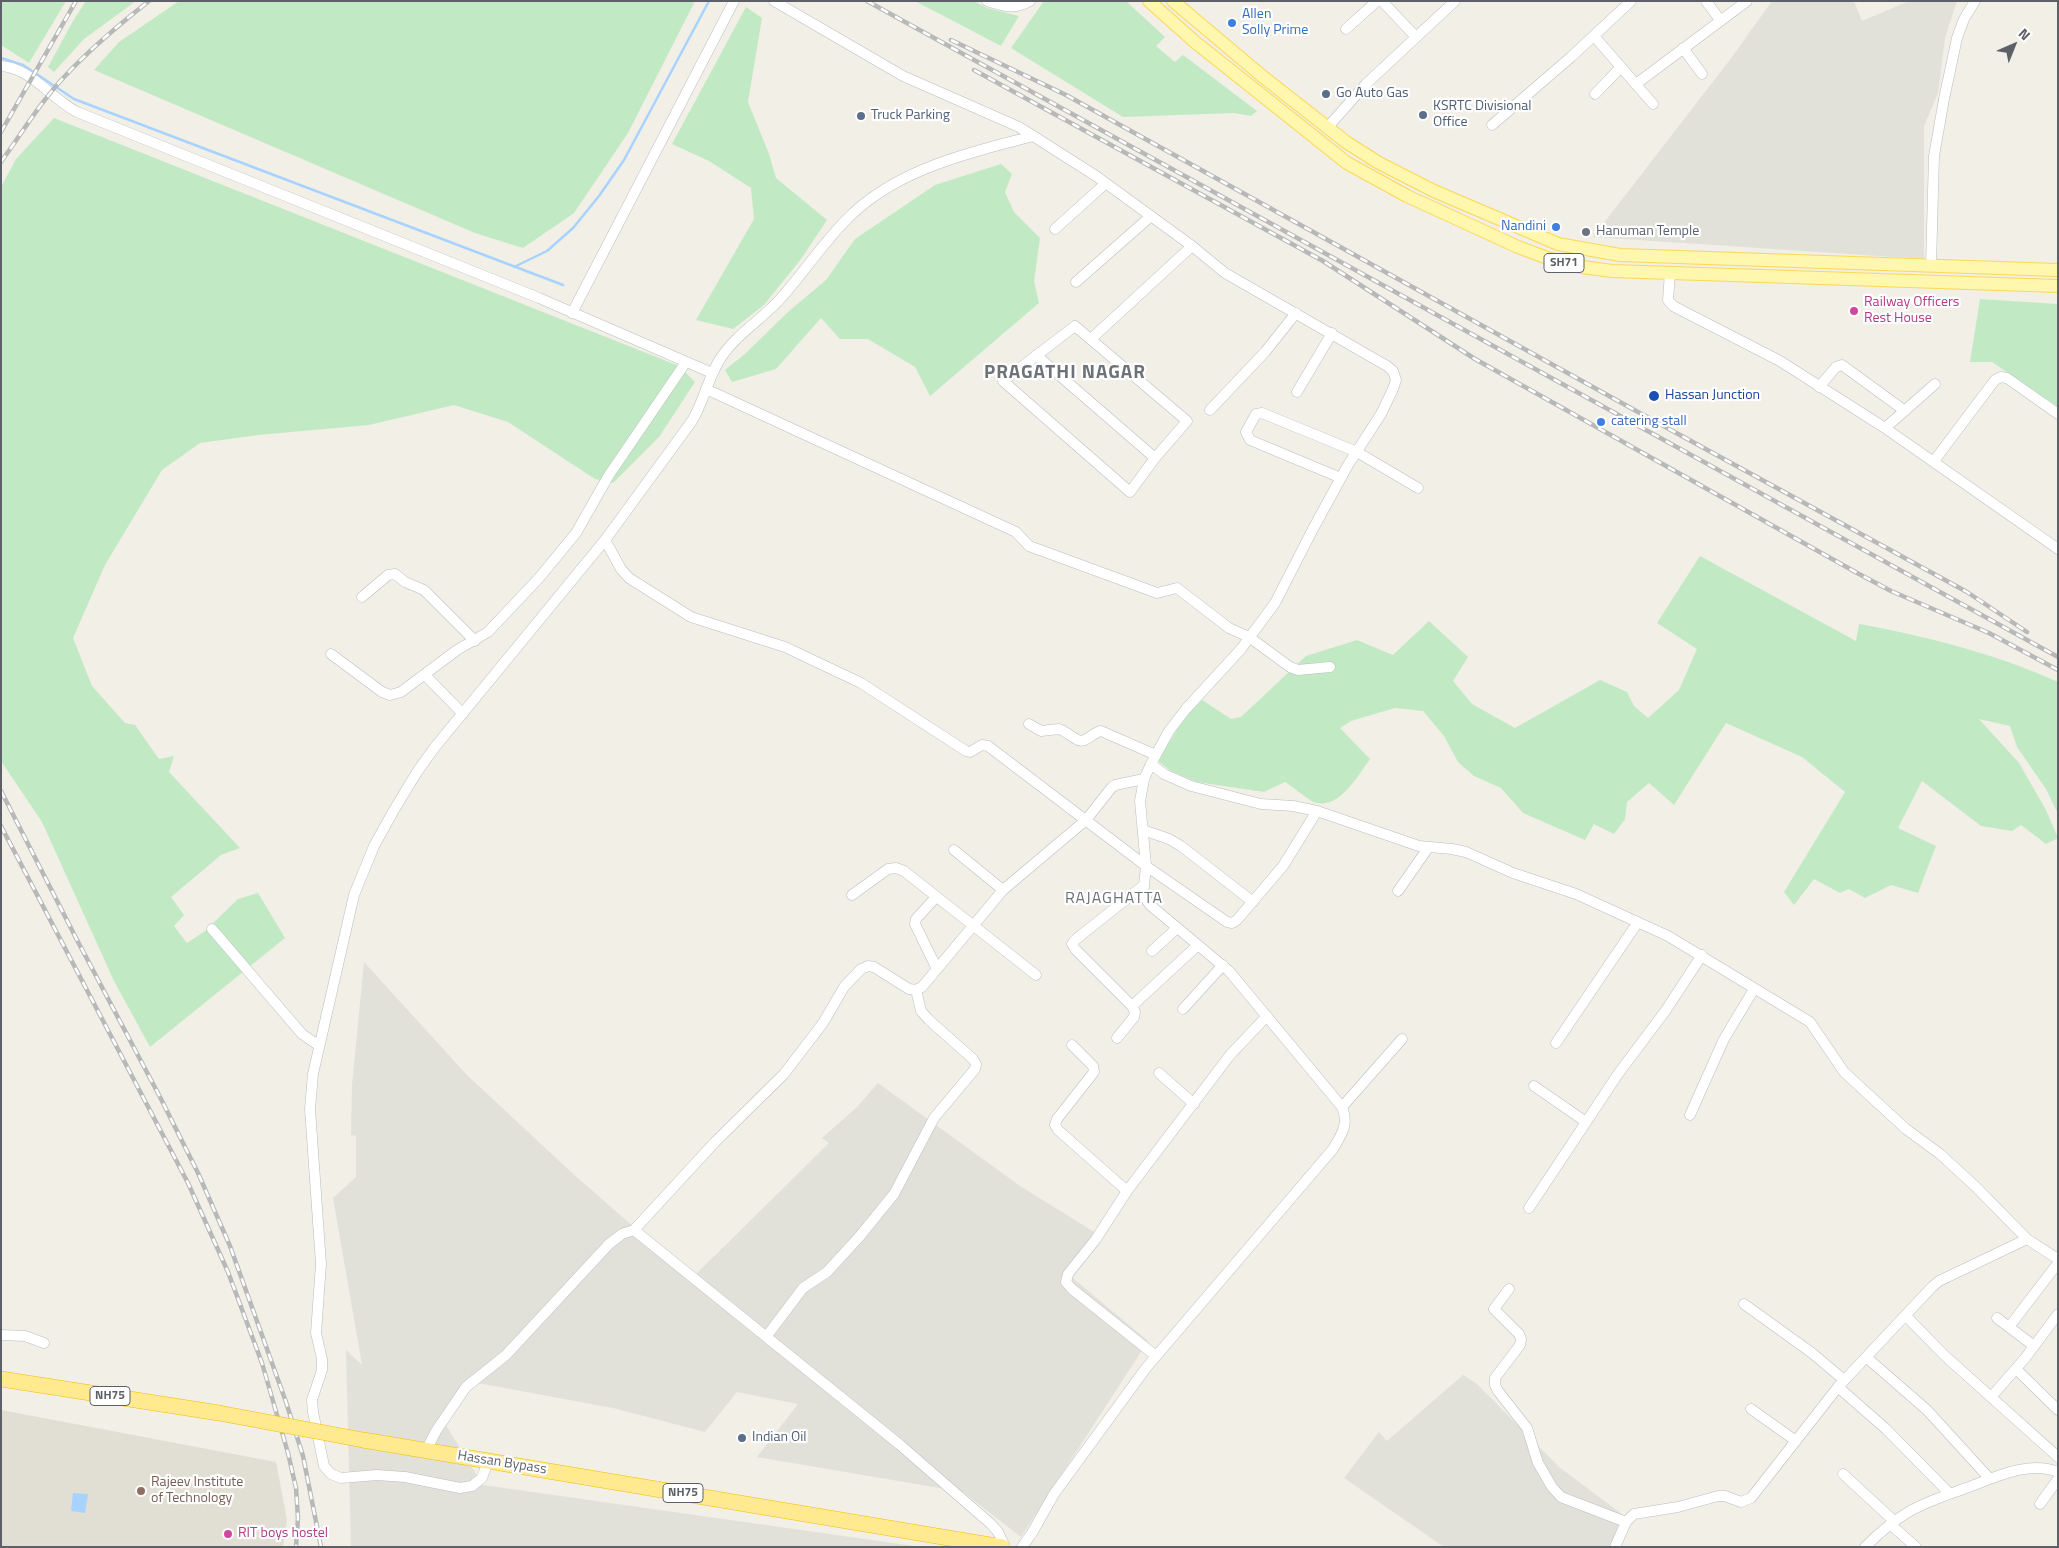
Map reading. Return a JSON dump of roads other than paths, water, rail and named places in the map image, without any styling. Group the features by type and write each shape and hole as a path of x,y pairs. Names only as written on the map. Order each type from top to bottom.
{"highway":[{"name":"Hassan Bypass","path":"1,1378 219,1413 426,1451 1004,1547"}],"main road":[{"name":"SH71","path":"1149,1 1209,54 1348,163 1426,205 1518,247 1550,259 1582,267 1612,271 2058,286"},
{"name":"SH71","path":"1177,2 1262,76 1327,128 1379,163 1434,191 1558,244 1614,254 2058,270"},
{"path":"1166,16 1177,2"},
{"path":"1426,205 1434,191"},
{"path":"1612,271 1614,254"},
{"path":"1912,282 1913,265"}],"street":[{"path":"572,313 734,1"},
{"path":"774,1 903,76 1019,127 1106,183 1192,246 1225,273 1388,366 1396,380 1381,414 1341,478 1275,603 1249,637 1169,731 1144,779 1140,801 1146,866 1143,895 1150,905 1223,965 1253,998 1342,1107 1346,1117 1345,1130 1333,1149 1156,1356 1054,1494 1022,1547"},
{"path":"987,1 1010,7 1022,5 1030,1"},
{"path":"1346,29 1377,1"},
{"path":"1382,1 1416,37"},
{"path":"1327,128 1366,84 1455,1"},
{"path":"1492,125 1631,1"},
{"path":"1706,1 1720,20"},
{"path":"1636,84 1746,1"},
{"path":"1931,265 1934,156 1957,38 1964,19 1975,1"},
{"path":"1594,36 1653,104"},
{"path":"1682,48 1702,74"},
{"path":"1,66 18,68 77,112 572,313 712,373"},
{"path":"1595,94 1621,67"},
{"path":"488,1461 482,1478 472,1486 460,1488 404,1477 377,1475 341,1478 331,1474 324,1466 312,1412 312,1400 322,1370 316,1333 321,1264 310,1109 312,1074 354,895 374,846 417,772 605,540 692,421 700,408 712,373 736,339 780,299 858,209 903,179 944,160 1033,136"},
{"path":"1055,230 1106,183"},
{"path":"1076,282 1151,216"},
{"path":"1091,339 1192,246"},
{"path":"1670,272 1668,300 1674,306 1750,344 1885,428 2058,549"},
{"path":"1210,410 1265,352 1296,313"},
{"path":"1075,326 1091,339 1187,421 1155,458 1130,492 1003,381 1075,326"},
{"path":"1297,392 1332,333"},
{"path":"1036,354 1155,458"},
{"path":"331,654 382,692 390,695 401,692 457,650 482,637 539,578 576,533 609,475 686,362"},
{"path":"1819,387 1836,367 1842,365 1905,411"},
{"path":"1934,461 1995,380 2001,377 2007,378 2058,414"},
{"path":"1885,428 1935,384"},
{"path":"706,389 1016,532 1029,546 1157,593 1177,588 1230,628 1249,637 1290,667 1298,670 1330,667"},
{"path":"1341,478 1250,440 1246,432 1256,414 1262,412 1357,452 1418,488"},
{"path":"605,540 621,569 629,578 691,617 785,647 861,683 966,751 970,752 982,745 988,746 1146,866 1227,922 1232,923 1237,920 1291,856 1317,811"},
{"path":"362,597 388,575 395,574 405,582 424,590 474,641"},
{"path":"425,675 463,714"},
{"path":"1029,724 1040,731 1059,729 1079,741 1083,741 1096,731 1100,731 1154,759 1164,774 1191,786 1261,804 1293,806 1317,811 1419,846 1466,852 1513,873 1576,894 1668,936 1810,1022 1844,1072 1906,1129 1940,1154 1976,1187 2027,1239 2058,1259"},
{"path":"426,1451 436,1431 466,1387 506,1355 615,1238 634,1230 714,1142 784,1074 824,1024 844,987 861,969 868,966 874,967 910,989 916,990 922,987 1003,890 1086,820 1115,785 1144,779"},
{"path":"1143,830 1169,839 1181,846 1253,902"},
{"path":"1398,891 1428,848"},
{"path":"954,850 1003,890"},
{"path":"852,895 888,869 896,868 904,871 1036,975"},
{"path":"1117,1038 1136,1012 1072,944 1144,885"},
{"path":"936,897 916,919 915,924 937,969"},
{"path":"1556,1043 1638,922"},
{"path":"1152,951 1177,928"},
{"path":"212,929 302,1034 318,1045"},
{"path":"1132,1006 1198,944"},
{"path":"1529,1208 1618,1074 1666,1010 1702,955"},
{"path":"1183,1009 1223,965"},
{"path":"1690,1115 1724,1039 1754,989"},
{"path":"766,1337 803,1288 827,1272 860,1236 894,1194 934,1118 975,1069 976,1064 973,1059 921,1011 916,990"},
{"path":"1156,1356 1072,1289 1066,1282 1068,1274 1096,1240 1127,1191 1230,1055 1267,1016"},
{"path":"1342,1107 1402,1039"},
{"path":"1072,1046 1093,1066 1094,1072 1057,1119 1055,1125 1058,1130 1127,1191"},
{"path":"1159,1073 1194,1104"},
{"path":"1534,1086 1586,1122"},
{"path":"634,1230 899,1444 991,1524 1004,1547"},
{"path":"1615,1547 1626,1522 1634,1514 1678,1507 1718,1496 1746,1502 1841,1384 1939,1281 2027,1239"},
{"path":"2009,1328 2058,1263"},
{"path":"1509,1288 1494,1309 1521,1338 1520,1344 1495,1378 1498,1391 1527,1428 1538,1463 1552,1487 1561,1496 1626,1522"},
{"path":"1744,1304 1812,1353 1949,1493"},
{"path":"1992,1396 2016,1369 2058,1314"},
{"path":"1906,1316 1944,1355 2058,1457"},
{"path":"1997,1318 2034,1346"},
{"path":"1,1334 25,1336 44,1343"},
{"path":"1866,1357 1927,1410 1989,1478"},
{"path":"2016,1369 2058,1410"},
{"path":"1751,1409 1796,1441"},
{"path":"1865,1547 1892,1523 1910,1511 1949,1493 1989,1478 2027,1468 2048,1468 2058,1472"},
{"path":"1844,1474 1916,1547"},
{"path":"2040,1504 2058,1479"}],"water":[{"path":"73,1493 88,1494 85,1513 71,1511"}],"waterway":[{"path":"514,267 547,251 573,228 599,196 624,160 709,1"},
{"path":"1,58 23,65 74,99 563,285"}],"railway":[{"path":"1,132 76,1"},
{"path":"1,162 40,106 66,75 106,36 149,1"},
{"path":"867,1 2058,657"},
{"path":"951,40 1066,95 1967,592 2027,632"},
{"path":"974,70 1323,261 1475,359 1859,574 1891,591 1989,633 2058,670"},
{"path":"1,791 160,1097 198,1173 230,1246 286,1402 303,1456 321,1547"},
{"path":"1,826 188,1183 228,1272 262,1363 288,1453 296,1488 298,1518 296,1547"}],"place":[{"name":"Allen Solly Prime","path":"1232,23"},
{"name":"Go Auto Gas","path":"1326,94"},
{"name":"KSRTC Divisional Office","path":"1423,115"},
{"name":"Truck Parking","path":"861,116"},
{"name":"Nandini","path":"1556,227"},
{"name":"Hanuman Temple","path":"1586,232"},
{"name":"Railway Officers Rest House","path":"1854,311"},
{"name":"Hassan Junction","path":"1654,396"},
{"name":"catering stall","path":"1601,422"},
{"name":"Indian Oil","path":"742,1438"},
{"name":"Rajeev Institute of Technology","path":"141,1491"},
{"name":"RIT boys hostel","path":"228,1534"}],"district":[{"name":"PRAGATHI NAGAR","path":"1065,373"},
{"name":"RAJAGHATTA","path":"1114,899"}]}
